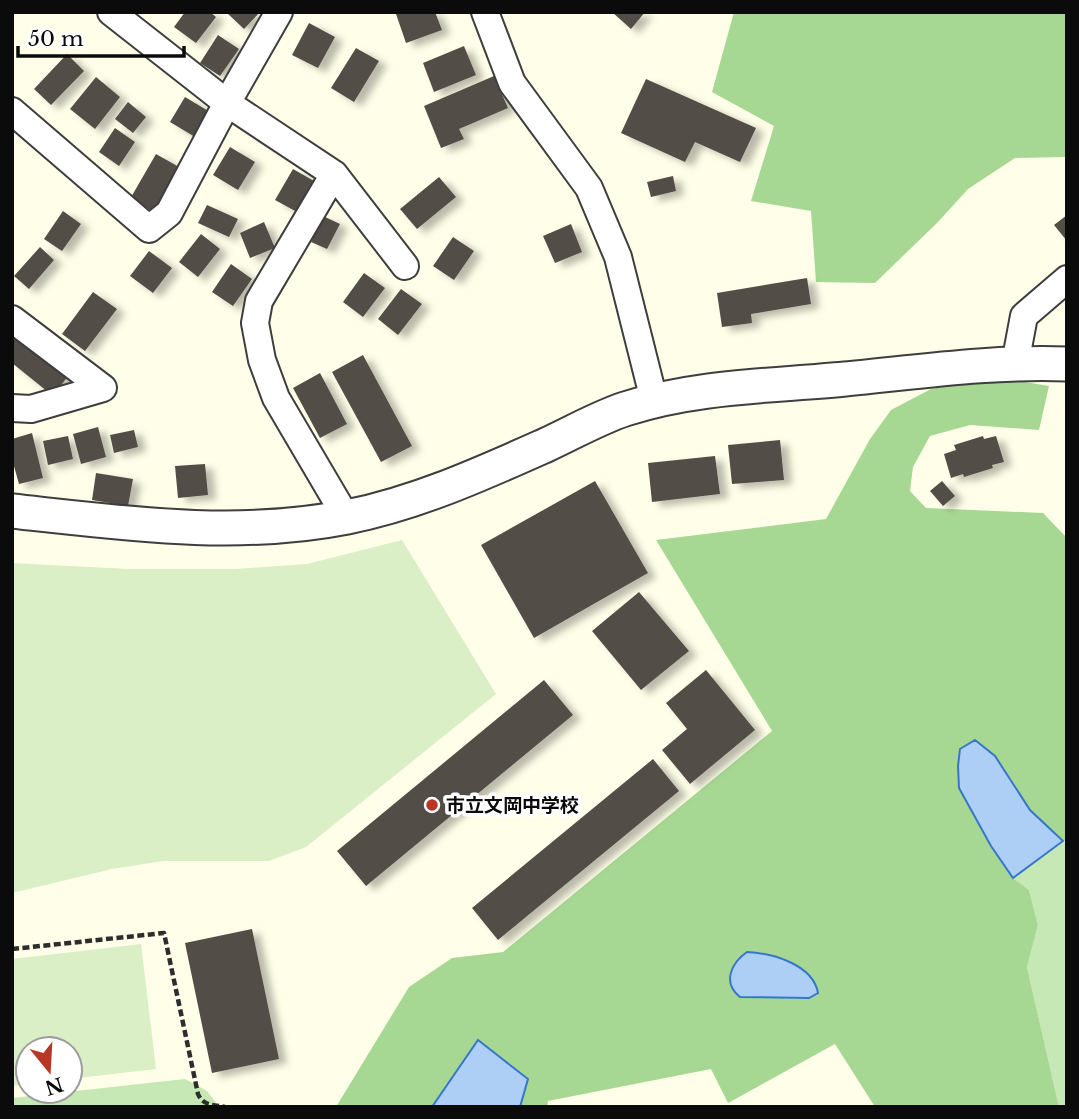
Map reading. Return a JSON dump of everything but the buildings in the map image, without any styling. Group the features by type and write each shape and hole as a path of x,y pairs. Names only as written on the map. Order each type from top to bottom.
{"street":[{"path":"111,12 227,103 334,174 405,265"},
{"path":"12,111 149,229 169,213 279,12"},
{"path":"485,12 512,83 589,188 618,257 654,400"},
{"path":"334,174 259,301 255,323 262,360 276,398 346,517"},
{"path":"1015,363 1024,317 1067,279"},
{"path":"12,319 103,388 31,409 12,408"},
{"path":"12,511 158,527 256,526 346,517 461,484 621,411 654,400 716,391 1015,363 1067,365"}],"path":[{"path":"12,949 164,933 200,1100 209,1105 225,1107"}],"green space":[{"path":"734,12 1067,12 1067,157 1015,158 968,189 875,283 816,282 811,211 751,201 774,126 712,92"},
{"path":"996,377 1049,386 1039,430 970,425 930,436 913,467 910,491 926,508 1043,513 1067,538 1067,843 1030,810 995,756 959,788 991,846 1013,878 1029,890 1038,925 1027,967 1059,1107 875,1107 835,1044 728,1103 711,1069 548,1101 547,1107 336,1107 409,987 452,958 503,952 772,731 656,540 826,519 870,439 891,410 931,389"},
{"path":"402,540 496,694 306,847 269,861 163,861 112,869 12,893 12,563 129,569 236,569 307,564"},
{"path":"1063,841 1067,843 1067,1107 1059,1107 1027,967 1038,925 1029,890 1013,878"},
{"path":"141,944 156,1069 84,1077 84,1035 14,1035 12,1086 12,959"},
{"path":"185,1079 207,1091 219,1107 12,1107 14,1098 14,1105 84,1105 84,1090"}],"water":[{"path":"975,740 995,756 1030,810 1063,841 1013,878 991,846 959,788 960,749"},
{"path":"747,952 790,962 808,974 818,993 809,998 740,997 731,986 731,973"},
{"path":"478,1040 528,1079 520,1107 432,1107"}],"place":[{"name":"市立文岡中学校","path":"432,805"}]}
